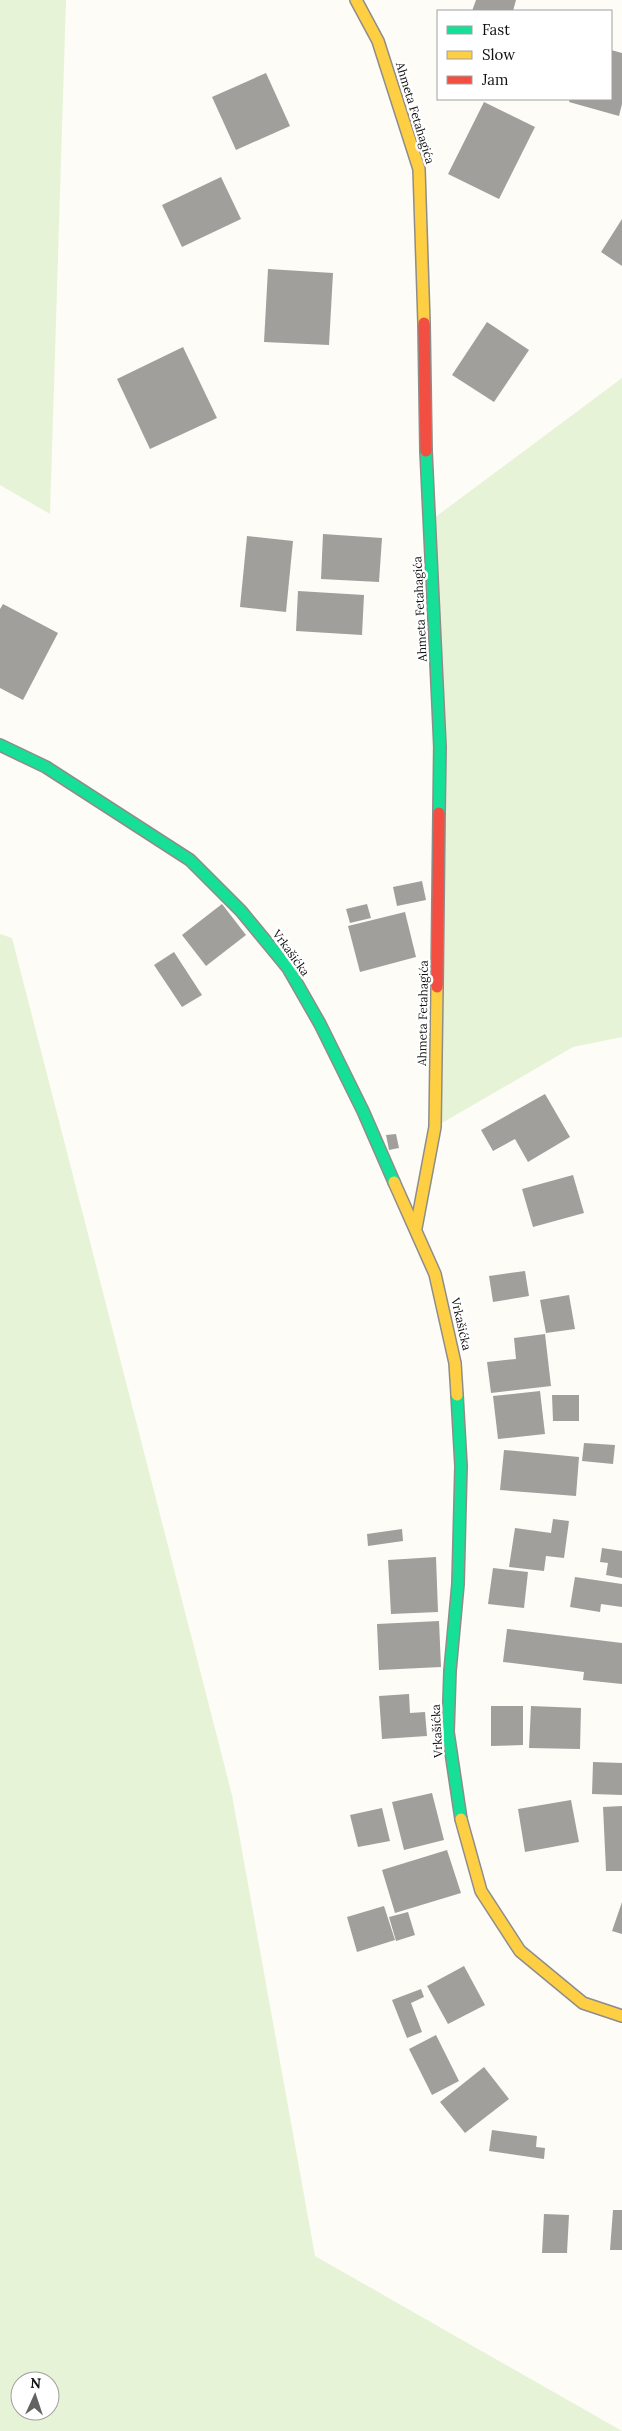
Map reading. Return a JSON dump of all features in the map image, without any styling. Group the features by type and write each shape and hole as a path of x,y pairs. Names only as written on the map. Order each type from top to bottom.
{"street":[{"name":"Ahmeta Fetahagića","path":"356,0 378,41 419,169 424,329 424,403 440,747 435,1126 416,1228"},
{"name":"Vrkašićka","path":"0,745 46,766 190,860 241,911 288,968 320,1024 363,1111 435,1274 455,1363 461,1476 458,1584 450,1671 448,1732 464,1831 481,1891 520,1951 583,2003 622,2016"}],"green space":[{"path":"0,0 66,0 50,514 0,485"},
{"path":"622,378 622,1037 573,1047 435,1127 430,521"},
{"path":"0,934 12,938 232,1795 315,2256 622,2431 0,2431"}],"building":[{"path":"476,0 516,0 513,10 472,10"},
{"path":"612,50 622,53 622,104 619,116 569,102 570,100 612,100"},
{"path":"266,73 290,126 236,150 212,97"},
{"path":"484,102 535,127 499,199 448,174"},
{"path":"221,177 241,219 182,247 162,205"},
{"path":"622,219 622,266 601,252"},
{"path":"268,269 333,273 329,345 264,342"},
{"path":"487,322 529,350 494,402 452,375"},
{"path":"183,347 217,418 150,449 117,379"},
{"path":"323,534 382,538 379,582 321,579"},
{"path":"247,536 293,541 286,612 240,607"},
{"path":"298,591 364,595 362,635 296,631"},
{"path":"3,604 58,633 23,700 0,688 0,609"},
{"path":"422,881 426,900 397,906 393,887"},
{"path":"222,904 246,935 206,966 182,935"},
{"path":"367,904 371,918 350,923 346,909"},
{"path":"405,912 416,957 360,972 348,926"},
{"path":"174,952 202,995 182,1007 154,965"},
{"path":"545,1094 570,1137 528,1162 515,1139 493,1151 481,1130"},
{"path":"396,1134 399,1148 389,1150 386,1135"},
{"path":"573,1175 584,1213 533,1227 522,1189"},
{"path":"525,1271 529,1296 493,1302 489,1276"},
{"path":"569,1295 575,1329 546,1333 540,1300"},
{"path":"545,1334 551,1386 491,1393 487,1362 516,1359 514,1338"},
{"path":"540,1391 545,1434 498,1439 493,1396"},
{"path":"552,1395 579,1395 579,1421 553,1421"},
{"path":"584,1443 615,1445 613,1464 582,1461"},
{"path":"504,1450 579,1457 576,1496 500,1490"},
{"path":"553,1519 569,1521 564,1558 546,1556 544,1571 509,1567 515,1528 551,1533"},
{"path":"402,1529 403,1541 368,1546 367,1534"},
{"path":"602,1548 622,1551 622,1578 606,1575 608,1563 600,1562"},
{"path":"436,1557 438,1612 391,1614 388,1560"},
{"path":"493,1568 528,1572 524,1608 488,1604"},
{"path":"575,1577 622,1584 622,1607 601,1604 600,1612 570,1607"},
{"path":"439,1621 441,1667 379,1670 377,1624"},
{"path":"507,1629 622,1643 622,1684 583,1680 584,1672 503,1662"},
{"path":"409,1694 410,1713 425,1712 427,1736 382,1739 379,1696"},
{"path":"491,1706 523,1706 523,1745 491,1746"},
{"path":"531,1706 581,1708 580,1749 529,1748"},
{"path":"593,1762 622,1763 622,1795 592,1794"},
{"path":"432,1793 444,1840 404,1850 392,1802"},
{"path":"571,1800 579,1842 525,1852 518,1809"},
{"path":"622,1806 622,1871 606,1871 603,1807"},
{"path":"382,1808 390,1841 358,1847 350,1815"},
{"path":"447,1850 461,1893 395,1913 382,1870"},
{"path":"622,1902 622,1934 612,1931"},
{"path":"384,1906 395,1940 357,1952 347,1917"},
{"path":"408,1912 415,1935 396,1941 389,1917"},
{"path":"464,1966 485,2005 448,2024 427,1986"},
{"path":"421,1989 424,1997 411,2003 422,2032 407,2038 392,2000"},
{"path":"436,2035 459,2081 432,2095 409,2049"},
{"path":"484,2067 509,2099 465,2133 440,2102"},
{"path":"492,2130 537,2136 536,2147 545,2148 544,2159 489,2151"},
{"path":"613,2210 622,2210 622,2250 610,2250"},
{"path":"544,2214 569,2215 567,2253 542,2253"}],"traffic: fast":[{"path":"426,451 440,747 439,813"},
{"path":"0,745 46,767 190,860 241,911 288,968 320,1024 363,1111 394,1182"},
{"path":"457,1395 461,1466 458,1584 450,1671 448,1732 461,1819"}],"traffic: slow":[{"path":"356,0 378,41 419,169 424,323"},
{"path":"416,1228 435,1127 437,987"},
{"path":"394,1182 435,1274 455,1363 457,1395"},
{"path":"461,1819 481,1891 520,1951 583,2003 622,2016"}],"traffic: jam":[{"path":"424,323 426,451"},
{"path":"437,987 439,813"}]}
